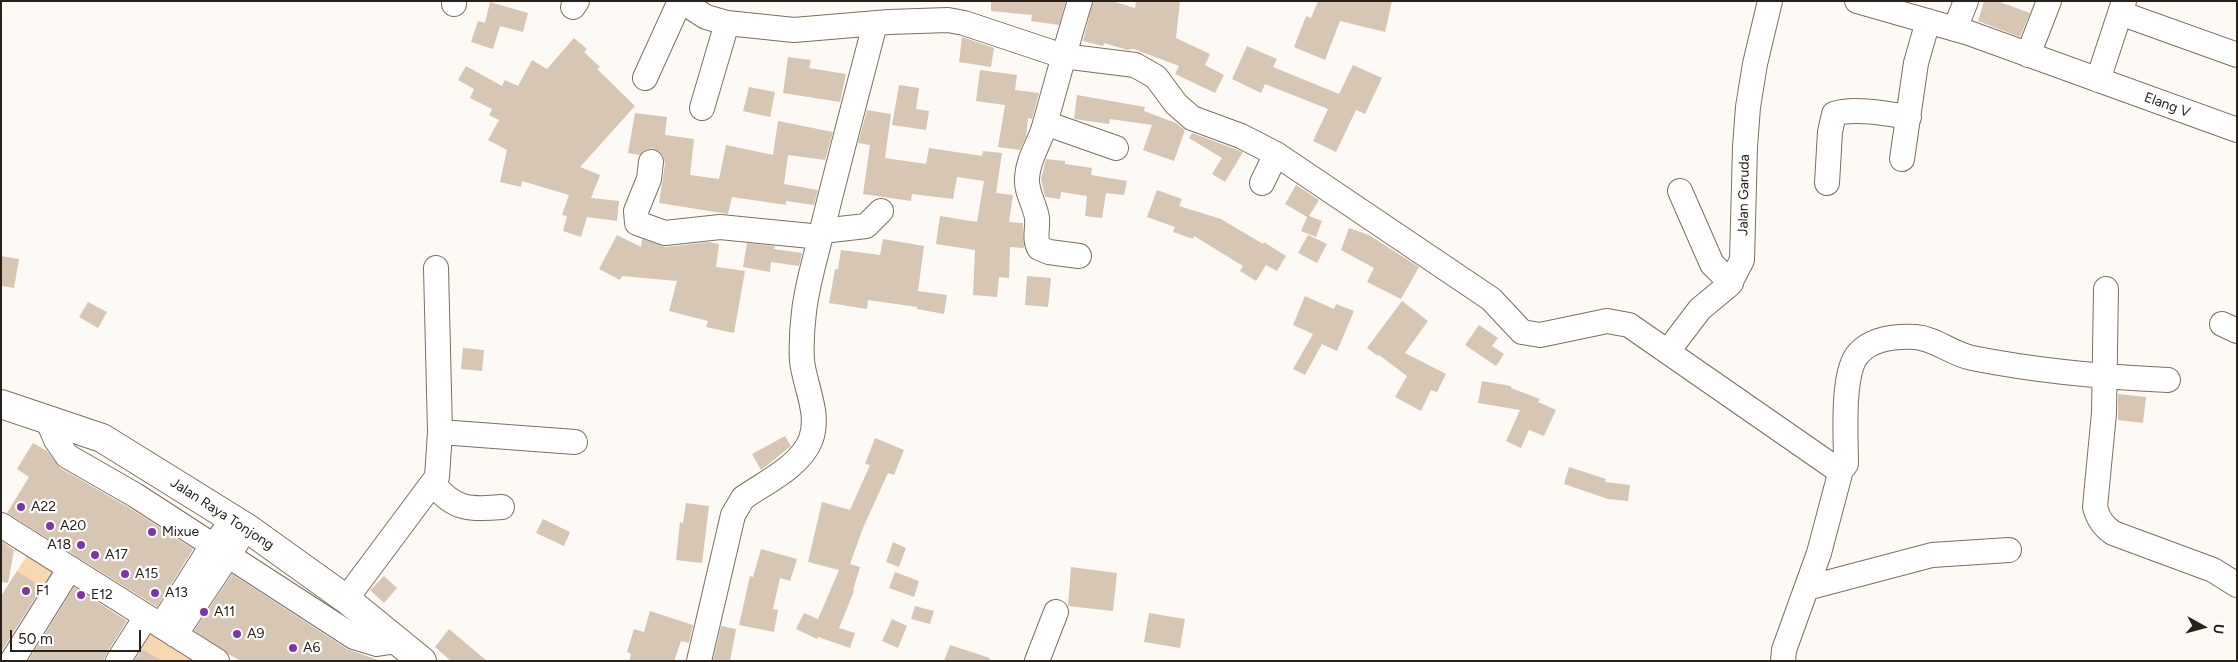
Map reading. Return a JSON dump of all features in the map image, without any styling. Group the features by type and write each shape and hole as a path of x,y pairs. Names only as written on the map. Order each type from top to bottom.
{"main road":[{"name":"Jalan Raya Tonjong","path":"1,404 102,438 240,524 346,599 422,661"}],"street":[{"path":"645,78 680,1 714,14 794,30 889,22 948,20 964,23 1062,56 1135,64 1156,77 1176,104 1192,118 1241,136 1276,154 1491,299 1522,332 1540,335 1594,323 1619,322 1634,328 1835,468 1841,470"},
{"path":"1079,256 1043,251 1037,244 1037,216 1028,193 1027,175 1030,158 1045,123 1062,56 1080,1"},
{"name":"Jalan Garuda","path":"1731,283 1742,260 1748,107 1755,64 1770,1"},
{"name":"Elang V","path":"1857,1 1895,6 1928,21 2237,130"},
{"path":"1955,29 1966,1"},
{"path":"2028,55 2048,1"},
{"path":"2098,80 2122,7 2237,55"},
{"path":"702,108 714,14"},
{"path":"1902,159 1916,63 1928,21"},
{"path":"698,661 733,515 737,506 743,498 794,462 803,453 814,427 814,415 804,369 801,336 804,309 821,234 875,24"},
{"path":"1827,183 1830,132 1834,114 1866,112 1909,117"},
{"path":"1045,123 1116,148"},
{"path":"1262,183 1276,154"},
{"path":"651,162 649,179 636,211 637,223 666,233 720,228 821,234 866,226 881,212"},
{"path":"1668,351 1700,309 1731,283 1712,264 1680,191"},
{"path":"346,599 433,483 439,471 440,432 436,268"},
{"path":"2106,289 2104,413 2095,507 2100,521 2113,533 2213,570 2237,586"},
{"path":"1783,661 1784,650 1825,532 1841,470 1846,464 1847,386 1850,369 1857,354 1866,346 1876,341 1895,338 1925,338 1970,358 2105,377 2168,380"},
{"path":"46,419 66,456 135,495 354,637 377,644 397,640"},
{"path":"440,432 575,442"},
{"path":"135,495 153,470"},
{"path":"433,483 441,493 459,506 477,509 502,506"},
{"path":"118,661 161,626 206,555 221,551 240,524"},
{"path":"1,525 217,661"},
{"path":"1807,588 1932,555 2009,550"},
{"path":"12,661 70,568"},
{"path":"1036,661 1056,612"}],"shaded area":[{"path":"30,551 60,570 47,591 17,571"},
{"path":"146,617 217,661 161,661 131,642"}],"building":[{"path":"991,1 1066,1 1059,25 1031,21 1032,15 991,11"},
{"path":"1093,1 1112,1 1135,8 1136,1 1180,1 1176,38 1210,54 1205,65 1224,75 1215,93 1175,74 1179,66 1134,49 1127,50 1104,43 1103,46 1083,41"},
{"path":"1318,1 1392,1 1385,32 1340,21 1325,60 1294,47 1306,16 1311,18"},
{"path":"1984,1 1997,1 2030,13 2020,37 1978,21"},
{"path":"490,2 528,13 523,32 500,26 493,49 471,42 478,21 485,23"},
{"path":"962,37 994,48 991,67 959,62"},
{"path":"574,38 587,49 584,52 600,67 597,69 635,106 580,167 600,175 591,198 619,201 617,221 587,217 581,237 563,231 567,216 562,215 569,195 522,181 521,187 500,182 507,150 488,140 499,120 489,115 492,109 470,98 474,89 458,80 466,66 502,86 505,80 518,86 532,60 547,69"},
{"path":"1247,46 1277,59 1273,67 1339,94 1353,65 1382,78 1365,114 1356,110 1336,152 1313,141 1328,109 1265,84 1261,93 1232,79"},
{"path":"788,57 811,60 809,68 846,74 840,102 783,93"},
{"path":"980,70 1017,75 1015,90 1039,93 1032,119 1028,118 1026,137 1020,150 998,147 1005,105 976,101"},
{"path":"899,85 919,88 916,109 929,111 926,130 892,125"},
{"path":"749,87 775,92 770,117 743,111"},
{"path":"1077,95 1145,107 1144,111 1176,123 1185,130 1174,161 1143,150 1152,125 1110,119 1109,124 1074,119"},
{"path":"867,110 891,114 885,158 926,164 929,148 982,156 983,151 1002,153 996,193 1013,195 1009,222 1023,223 1024,248 1010,247 1009,278 999,277 997,297 973,295 975,250 936,244 940,216 977,222 984,181 957,177 953,199 912,194 911,201 863,194 870,145 858,143"},
{"path":"635,113 667,117 665,135 694,139 690,175 719,179 726,145 773,155 778,121 833,132 825,160 788,155 784,184 818,190 814,205 786,201 786,205 732,197 728,214 659,203 665,164 663,156 659,151 652,148 645,150 639,155 628,153"},
{"path":"1192,133 1243,152 1225,182 1212,174 1222,158 1189,138"},
{"path":"1046,159 1065,161 1065,164 1092,168 1091,175 1127,181 1124,195 1106,193 1102,218 1085,216 1087,196 1061,192 1060,199 1045,197 1041,179"},
{"path":"1296,185 1319,200 1309,216 1322,221 1316,237 1301,231 1307,217 1285,204"},
{"path":"1157,190 1182,199 1179,206 1221,219 1286,256 1277,271 1266,265 1256,281 1240,271 1243,266 1194,236 1193,239 1173,232 1175,227 1147,217"},
{"path":"1349,228 1369,235 1419,267 1401,299 1367,282 1374,268 1341,250"},
{"path":"617,235 641,247 642,239 666,247 708,242 719,244 716,267 745,271 734,333 706,327 708,321 669,311 677,281 622,276 620,280 599,269"},
{"path":"1308,235 1327,244 1317,263 1298,253"},
{"path":"883,239 924,246 918,291 947,295 944,314 917,309 917,307 868,300 867,309 829,303 835,269 838,269 841,250 880,255"},
{"path":"747,243 775,246 774,249 802,253 799,266 771,262 770,272 743,267"},
{"path":"1,256 19,259 14,288 1,286"},
{"path":"1027,276 1051,278 1048,307 1025,305"},
{"path":"1305,296 1334,309 1336,304 1354,311 1337,351 1322,344 1305,375 1293,369 1313,334 1293,325"},
{"path":"1402,301 1428,321 1405,353 1446,374 1437,392 1431,390 1421,411 1395,397 1407,376 1367,348"},
{"path":"88,302 107,312 98,328 79,317"},
{"path":"1479,325 1498,338 1492,346 1504,354 1496,366 1465,345"},
{"path":"463,348 484,350 482,371 461,369"},
{"path":"1482,381 1511,386 1511,388 1540,399 1538,402 1556,410 1544,436 1529,430 1521,448 1506,441 1520,410 1478,403"},
{"path":"2118,394 2146,397 2143,423 2118,420"},
{"path":"785,436 791,446 761,470 752,454"},
{"path":"875,438 904,450 894,475 888,473 863,528 850,564 860,567 854,591 839,628 855,633 850,648 818,637 817,639 796,629 804,613 818,619 839,570 808,562 822,502 850,510 870,465 865,464"},
{"path":"33,443 47,451 60,468 128,507 193,549 157,607 7,513 29,477 17,469"},
{"path":"1569,467 1606,479 1605,482 1630,485 1628,501 1608,499 1564,484"},
{"path":"686,503 709,506 702,563 676,560 680,522 683,523"},
{"path":"543,519 570,532 564,546 536,533"},
{"path":"1,541 14,550 8,583 1,582"},
{"path":"893,542 906,548 899,567 886,562"},
{"path":"761,549 797,559 790,581 780,578 773,609 778,610 774,632 739,625 750,576 753,577"},
{"path":"1071,567 1117,573 1113,611 1068,606"},
{"path":"17,571 42,587 1,652 1,596"},
{"path":"895,572 919,581 914,597 889,588"},
{"path":"232,574 347,649 381,661 241,661 228,654 194,631"},
{"path":"384,576 397,588 384,603 370,590"},
{"path":"74,587 127,621 106,654 104,661 28,661"},
{"path":"915,606 934,611 930,624 911,619"},
{"path":"650,611 693,625 689,643 681,641 674,661 629,661 631,654 627,652 634,629 644,632"},
{"path":"1149,613 1185,619 1180,648 1144,642"},
{"path":"892,619 907,626 898,648 882,641"},
{"path":"721,626 736,629 730,661 713,661"},
{"path":"449,629 487,661 451,661 435,647"},
{"path":"950,645 990,658 989,661 944,661"},
{"path":"142,649 162,661 134,661"}],"place":[{"name":"A22","path":"21,507"},
{"name":"A20","path":"50,526"},
{"name":"Mixue","path":"152,532"},
{"name":"A18","path":"81,545"},
{"name":"A17","path":"95,555"},
{"name":"A15","path":"125,574"},
{"name":"F1","path":"26,591"},
{"name":"A13","path":"155,593"},
{"name":"E12","path":"81,595"},
{"name":"A11","path":"204,612"},
{"name":"A9","path":"237,634"},
{"name":"A6","path":"293,648"}]}
